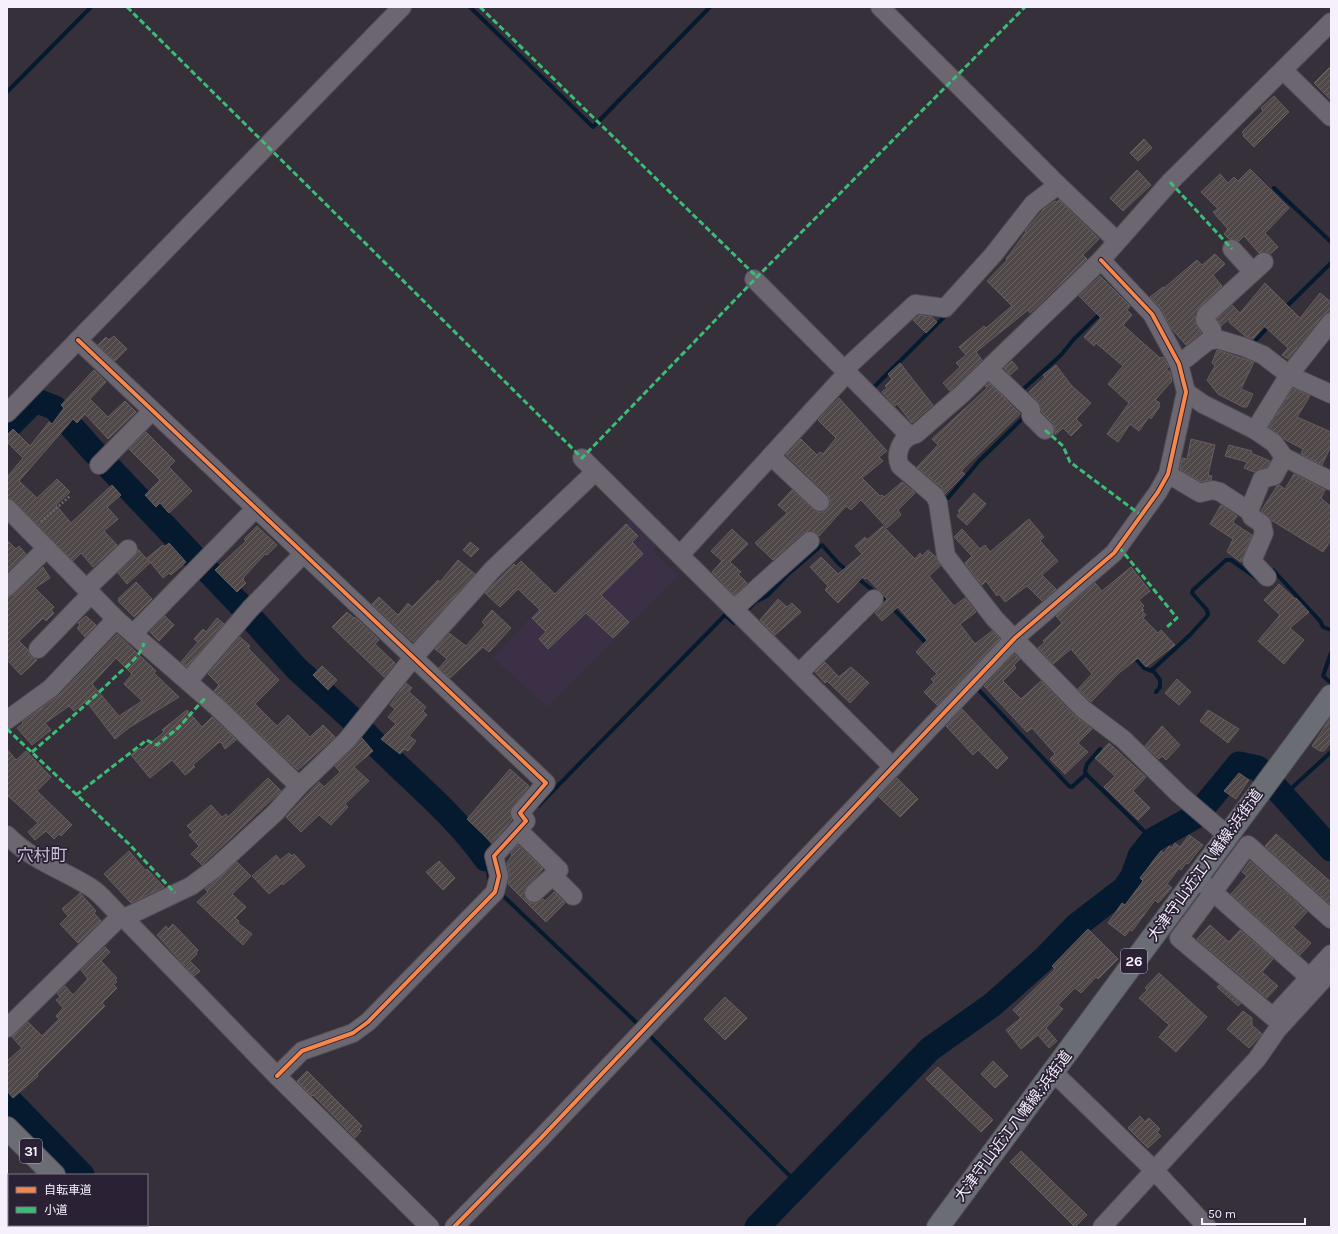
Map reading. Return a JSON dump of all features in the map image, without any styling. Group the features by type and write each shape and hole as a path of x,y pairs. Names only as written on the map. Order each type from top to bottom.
{"main road":[{"name":"大津守山近江八幡線;浜街道","path":"938,1227 1331,696"},
{"name":"31","path":"7,1128 53,1174"}],"street":[{"path":"7,413 402,7"},
{"path":"880,7 1058,185 1113,237"},
{"path":"1227,835 1179,794 1123,739 1083,709 995,619 946,556 938,503 935,496 900,466 898,460 900,446 909,435 916,434 989,368 1101,260 1113,237 1331,22"},
{"path":"1283,70 1331,117"},
{"path":"680,555 771,456 846,371 915,304 945,308 993,255 1034,204 1058,185"},
{"path":"1212,340 1212,330 1205,320 1206,315 1258,267 1232,248"},
{"path":"454,1227 542,1137 1015,638 1114,553 1158,492 1168,474 1186,392 1179,364 1152,314 1101,260"},
{"path":"754,279 909,435"},
{"path":"1255,430 1289,375 1331,322"},
{"path":"1179,364 1208,341 1217,339 1244,347 1263,355 1289,375 1331,394"},
{"path":"78,340 546,783 520,813 526,822 494,856 499,876 494,892 368,1022 353,1033 302,1051 277,1076"},
{"path":"989,368 1031,409 1031,416 1045,430"},
{"path":"1186,392 1203,404 1255,430 1274,442 1284,457 1331,481"},
{"path":"99,465 152,411"},
{"path":"771,456 820,502"},
{"path":"1249,511 1262,479 1274,476 1284,457"},
{"path":"582,458 893,767"},
{"path":"7,1028 123,917 191,886 214,869 275,813 299,786 347,740 413,658 493,569 595,472"},
{"path":"1168,474 1200,493 1213,490 1220,492 1249,511 1252,517 1262,524 1264,533 1252,561 1267,578"},
{"path":"7,508 116,619 188,681 299,786"},
{"path":"133,634 255,508"},
{"path":"734,609 810,541"},
{"path":"7,587 46,548"},
{"path":"38,649 128,549"},
{"path":"188,681 250,608 303,554"},
{"path":"799,673 874,599"},
{"path":"7,720 52,688 116,619"},
{"path":"518,830 559,870 534,893"},
{"path":"7,835 18,847 38,860 91,887 123,917 277,1076 430,1227"},
{"path":"1331,919 1248,845 1179,938 1273,1017 1331,954"},
{"path":"553,876 574,896"},
{"path":"1196,877 1309,977"},
{"path":"1102,1227 1257,1059 1277,1030 1331,971"},
{"path":"1054,1072 1154,1170 1207,1227"}],"path":[{"path":"31,532 70,496"}],"shaded area":[{"path":"631,517 658,544 653,551 679,575 547,707 493,658 544,603"}],"building":[{"path":"1331,66 1331,100 1314,83"},
{"path":"1274,96 1289,112 1254,147 1243,136 1244,134 1242,132 1263,111 1261,108"},
{"path":"1144,139 1152,148 1138,161 1130,153"},
{"path":"1250,169 1289,208 1265,233 1278,247 1270,254 1262,252 1259,253 1244,236 1239,241 1229,239 1224,234 1228,229 1213,212 1218,209 1201,192 1220,174 1228,183 1234,177 1238,181"},
{"path":"1137,170 1151,185 1123,211 1110,198"},
{"path":"1059,200 1099,239 1083,255 1087,259 1030,313 1028,310 976,352 982,360 950,391 943,383 960,367 956,363 966,355 959,347 984,326 986,328 1012,306 987,281 1007,260 1006,259 1026,232 1025,231 1044,209 1055,201 1057,202"},
{"path":"1215,254 1225,264 1213,275 1222,286 1199,308 1195,322 1201,333 1186,345 1171,328 1160,307 1150,297 1163,287 1164,288 1197,260 1202,265"},
{"path":"1100,276 1130,306 1127,310 1132,315 1123,325 1160,358 1163,357 1169,367 1166,369 1170,372 1172,381 1155,400 1160,403 1158,406 1160,406 1151,419 1149,417 1139,431 1130,424 1118,442 1107,434 1129,403 1108,384 1123,366 1096,343 1094,346 1084,337 1101,318 1079,296"},
{"path":"1265,283 1300,318 1320,293 1331,302 1331,312 1323,315 1288,359 1282,355 1288,348 1264,326 1253,339 1245,336 1229,322 1230,318 1221,326 1217,319 1232,305 1240,313"},
{"path":"919,315 932,317 937,322 926,333 913,320"},
{"path":"114,336 127,349 115,361 98,345 106,337 109,340"},
{"path":"1217,350 1254,362 1241,389 1253,394 1247,407 1243,407 1218,394 1207,380 1215,366 1212,363"},
{"path":"1012,361 1018,368 1010,375 1004,368"},
{"path":"900,363 933,405 912,423 897,404 895,406 882,392 887,388 885,386 892,379 888,374"},
{"path":"1056,365 1071,385 1091,403 1076,419 1082,425 1071,436 1063,428 1055,435 1053,423 1042,412 1038,402 1029,392 1045,377 1043,375"},
{"path":"94,370 106,382 90,399 108,417 125,401 136,412 108,439 85,414 77,423 73,419 19,481 37,498 57,479 70,492 56,505 71,523 112,485 121,495 107,507 118,519 104,531 117,545 93,567 81,553 73,561 14,501 7,498 7,477 23,458 7,442 7,435 13,429 30,446 49,422 52,424 64,408 61,405"},
{"path":"989,383 1020,414 961,471 965,474 945,494 942,488 917,467 938,445 932,439 987,388 985,386"},
{"path":"1293,388 1310,396 1297,417 1331,432 1331,446 1322,465 1301,454 1303,449 1284,439 1269,427"},
{"path":"839,398 887,451 879,457 883,461 862,478 880,496 882,495 884,497 902,482 915,493 898,510 901,515 887,528 861,500 851,510 846,506 819,536 813,531 803,533 773,560 755,543 787,513 778,505 792,490 817,512 823,512 830,505 830,499 827,494 786,455 801,439 817,455 820,452 823,454 836,438 818,420"},
{"path":"146,432 175,461 169,467 192,491 169,513 160,503 156,507 145,495 160,480 129,449"},
{"path":"1191,439 1215,445 1208,475 1212,476 1211,480 1202,482 1180,469 1182,458 1187,459"},
{"path":"1229,445 1252,451 1251,453 1270,461 1267,467 1254,472 1244,468 1247,462 1225,456"},
{"path":"1294,474 1325,490 1321,498 1331,507 1331,540 1323,552 1271,520 1261,511 1277,486 1279,485 1285,489"},
{"path":"974,493 986,504 967,525 957,516 960,512 958,511"},
{"path":"1221,505 1237,516 1233,522 1235,524 1252,535 1241,562 1227,552 1233,539 1210,524"},
{"path":"1029,519 1044,537 1040,541 1058,561 1042,575 1056,589 1042,601 1027,586 1005,602 999,594 997,596 986,581 982,585 965,563 972,556 954,537 962,529 980,549 985,545 990,552"},
{"path":"626,524 638,536 632,542 643,554 601,595 629,622 613,638 586,613 548,649 539,639 546,632 532,618 540,610 518,589 500,607 485,593 514,564 516,566 521,561 555,594"},
{"path":"257,526 277,545 267,555 265,554 244,577 243,580 246,583 237,592 215,570 246,541 244,539"},
{"path":"883,526 915,559 920,553 922,556 928,550 936,557 940,566 929,576 954,606 965,598 976,612 960,624 975,644 992,631 1000,639 937,705 924,692 934,682 931,679 937,674 916,652 927,640 898,607 882,621 875,613 887,599 867,578 865,579 863,577 838,603 825,590 828,586 810,567 821,557 838,574 862,554 855,546 865,537 867,540"},
{"path":"732,529 748,544 730,562 741,572 738,574 747,583 734,595 712,572 722,561 711,551"},
{"path":"7,540 16,549 19,546 26,554 7,572"},
{"path":"470,542 479,549 471,557 463,550"},
{"path":"169,543 186,562 171,575 169,573 163,578 147,558 163,545 164,547"},
{"path":"138,549 150,563 127,584 118,573 135,557"},
{"path":"458,560 475,574 413,642 372,604 379,597 398,615 408,603 412,607 438,580 440,582"},
{"path":"43,567 50,578 35,588 54,607 51,610 54,613 46,621 43,618 19,641 28,650 30,656 37,660 21,675 7,660 7,597 14,595"},
{"path":"1131,567 1150,591 1139,600 1144,606 1142,608 1144,610 1142,611 1146,615 1143,618 1158,633 1161,630 1175,645 1146,667 1138,658 1119,673 1091,702 1078,689 1092,674 1071,649 1053,664 1038,648 1045,642 1043,641 1062,623 1056,616 1095,583 1102,591"},
{"path":"136,582 152,599 134,617 118,601 120,600 118,599"},
{"path":"1279,584 1295,599 1296,598 1309,612 1290,628 1304,640 1284,664 1258,641 1280,615 1264,600"},
{"path":"778,599 787,607 792,603 801,612 775,635 760,620"},
{"path":"492,610 511,628 489,652 483,647 450,678 439,668 447,659 435,649 449,633 466,646 485,625 482,622"},
{"path":"347,612 354,618 355,617 379,640 375,644 395,663 384,677 332,627"},
{"path":"86,616 96,625 85,637 77,628 80,625 78,623"},
{"path":"165,616 174,625 159,641 150,632"},
{"path":"217,618 224,624 187,667 181,662 198,642 194,639 203,629 206,632"},
{"path":"117,634 156,671 154,673 179,697 130,727 115,739 86,701 74,711 69,706 45,723 51,730 32,745 17,728 23,723 22,722 59,695","holes":["116,658 132,674 124,684 142,701 119,716 92,684"]},
{"path":"240,637 250,646 248,648 279,680 255,704 277,726 288,715 310,737 323,725 335,737 298,770 214,691 219,685 208,674"},
{"path":"1014,654 1020,659 1014,665 1016,668 1003,681 1021,699 1041,681 1075,716 1092,729 1078,743 1088,752 1065,774 1050,759 1055,754 1032,728 1027,732 984,686"},
{"path":"825,662 839,677 851,667 869,683 850,703 827,681 825,683 815,672"},
{"path":"322,666 337,680 328,690 313,675"},
{"path":"1177,679 1191,692 1179,705 1165,693"},
{"path":"406,683 412,688 409,692 426,707 423,711 427,715 409,736 416,741 408,751 404,749 400,754 381,739 396,724 388,717 395,709 390,705"},
{"path":"962,709 1008,758 997,769 978,750 973,755 946,726"},
{"path":"187,710 202,727 212,717 236,740 225,749 221,742 218,743 193,765 195,767 185,775 172,760 150,778 131,755 140,748 142,750 164,732 162,730"},
{"path":"1208,710 1239,729 1228,743 1200,721"},
{"path":"1331,717 1331,742 1324,751 1320,751 1312,746"},
{"path":"1162,726 1180,745 1166,760 1162,756 1159,759 1145,746"},
{"path":"362,738 373,751 354,767 369,781 345,804 348,807 331,825 319,815 301,832 286,817 319,782 324,787 340,772 335,766"},
{"path":"1109,743 1146,777 1133,791 1150,808 1138,820 1104,787 1115,776 1095,758"},
{"path":"7,749 16,760 26,751 51,777 37,791 72,825 61,836 59,834 54,839 46,831 35,840 28,832 38,823 7,795"},
{"path":"510,769 529,786 510,810 512,820 492,843 467,819"},
{"path":"1239,773 1249,780 1236,799 1224,791"},
{"path":"268,778 281,791 202,865 191,854 199,846 189,835 193,832 187,826 211,805 222,817 226,814 228,817"},
{"path":"897,778 918,799 900,817 879,797"},
{"path":"1276,834 1331,882 1331,905 1265,846"},
{"path":"1189,835 1203,845 1188,864 1186,863 1181,870 1179,868 1167,884 1172,888 1158,903 1155,900 1132,931 1130,930 1125,936 1108,923 1122,903 1125,905 1143,881 1140,878 1161,851 1164,853 1169,846 1172,848 1175,843 1180,847"},
{"path":"518,845 543,869 524,890 526,900 531,903 537,903 543,899 545,901 554,892 565,903 546,922 508,884 509,874 507,863 512,855 511,853"},
{"path":"129,851 146,871 147,869 164,887 131,903 104,874"},
{"path":"289,853 292,856 294,854 305,866 283,885 282,883 269,894 252,876 276,855 280,860"},
{"path":"439,861 455,878 443,890 426,872"},
{"path":"1250,861 1307,912 1293,927 1311,943 1300,955 1231,894 1247,876 1242,872"},
{"path":"237,862 251,876 232,894 246,907 235,918 239,921 238,923 252,934 243,945 197,902 208,892 205,889"},
{"path":"80,893 96,911 94,913 101,921 78,943 60,924 68,916 62,909"},
{"path":"173,924 198,950 196,953 197,954 185,966 157,935 166,926 168,929"},
{"path":"1210,925 1229,942 1240,930 1273,959 1262,972 1278,986 1267,998 1197,939"},
{"path":"1088,929 1118,959 1098,979 1096,977 1081,993 1075,988 1058,1005 1063,1009 1046,1028 1057,1041 1049,1048 1038,1035 1021,1049 1006,1030 1021,1018 1013,1010 1055,969 1052,966"},
{"path":"105,947 110,952 101,961 117,978 115,980 117,982 113,984 117,988 102,1003 105,1006 37,1074 38,1076 13,1098 7,1091 7,1061 22,1048 12,1037 28,1022 42,1036 59,1019 56,1016 63,1008 56,1000 60,997 57,993 65,986 73,995 88,979 81,970"},
{"path":"191,962 200,971 194,976 186,967"},
{"path":"1159,973 1207,1017 1176,1052 1159,1037 1169,1025 1139,998 1147,990 1145,988"},
{"path":"1219,985 1241,1003 1238,1006 1217,987"},
{"path":"725,997 747,1018 725,1040 704,1019"},
{"path":"1243,1011 1252,1018 1252,1025 1262,1034 1249,1048 1227,1029"},
{"path":"993,1061 1008,1076 995,1088 981,1074"},
{"path":"938,1067 993,1120 981,1132 926,1079"},
{"path":"307,1071 362,1126 359,1129 361,1131 355,1138 313,1095 312,1096 297,1081"},
{"path":"1140,1116 1145,1122 1149,1118 1160,1129 1157,1132 1161,1136 1148,1148 1128,1128"},
{"path":"1021,1151 1087,1215 1075,1227 1010,1162"}],"waterway":[{"path":"7,92 91,7"},
{"path":"470,7 593,127 710,7"},
{"path":"1274,188 1331,242"},
{"path":"1285,308 1331,263"},
{"path":"1020,392 1061,355 1074,339 1102,312"},
{"path":"874,389 873,388 947,314"},
{"path":"1250,343 1254,342 1270,325"},
{"path":"7,428 35,400 55,408 95,453"},
{"path":"942,497 948,498 979,461 1026,415"},
{"path":"105,463 195,558"},
{"path":"745,612 755,602 767,596 787,575 822,545 839,564 849,572"},
{"path":"1133,656 1144,668 1151,671 1190,635 1208,615 1207,610 1192,593 1193,590 1226,560 1231,560 1258,579"},
{"path":"1270,571 1273,570 1320,621 1323,627 1331,630"},
{"path":"209,572 246,611"},
{"path":"856,577 886,601 928,645"},
{"path":"538,806 725,615 734,623 739,618"},
{"path":"254,621 297,669 352,719"},
{"path":"1331,653 1323,676 1331,683"},
{"path":"1152,669 1160,680 1160,687 1156,692"},
{"path":"975,686 1069,786 1072,787 1086,774 1153,840"},
{"path":"366,734 443,809 473,842 486,859"},
{"path":"1086,774 1085,771 1087,764 1100,749"},
{"path":"1284,795 1331,752"},
{"path":"757,1227 930,1049 992,1005 1045,958 1077,925 1124,889 1133,876 1140,856 1153,840 1196,816 1239,764 1258,768 1331,849"},
{"path":"486,859 490,882"},
{"path":"500,893 640,1026"},
{"path":"646,1032 799,1185"},
{"path":"7,1098 81,1174"}],"marked path":[{"path":"127,7 582,458 757,277 1025,7"},
{"path":"480,7 757,277"},
{"path":"1170,182 1232,249"},
{"path":"1045,430 1063,446 1070,462 1142,516"},
{"path":"1119,547 1177,618 1166,628"},
{"path":"32,752 132,662 144,643"},
{"path":"76,795 146,740 157,745 178,728 206,697"},
{"path":"7,729 129,844 175,893"}],"cycle path":[{"path":"454,1227 542,1137 1015,638 1114,553 1158,492 1168,474 1186,392 1179,364 1152,314 1101,260"},
{"path":"78,340 546,783 520,813 526,821 494,856 499,876 495,892 368,1022 353,1033 302,1051 277,1076"}],"district":[{"name":"穴村町","path":"42,855"}]}
